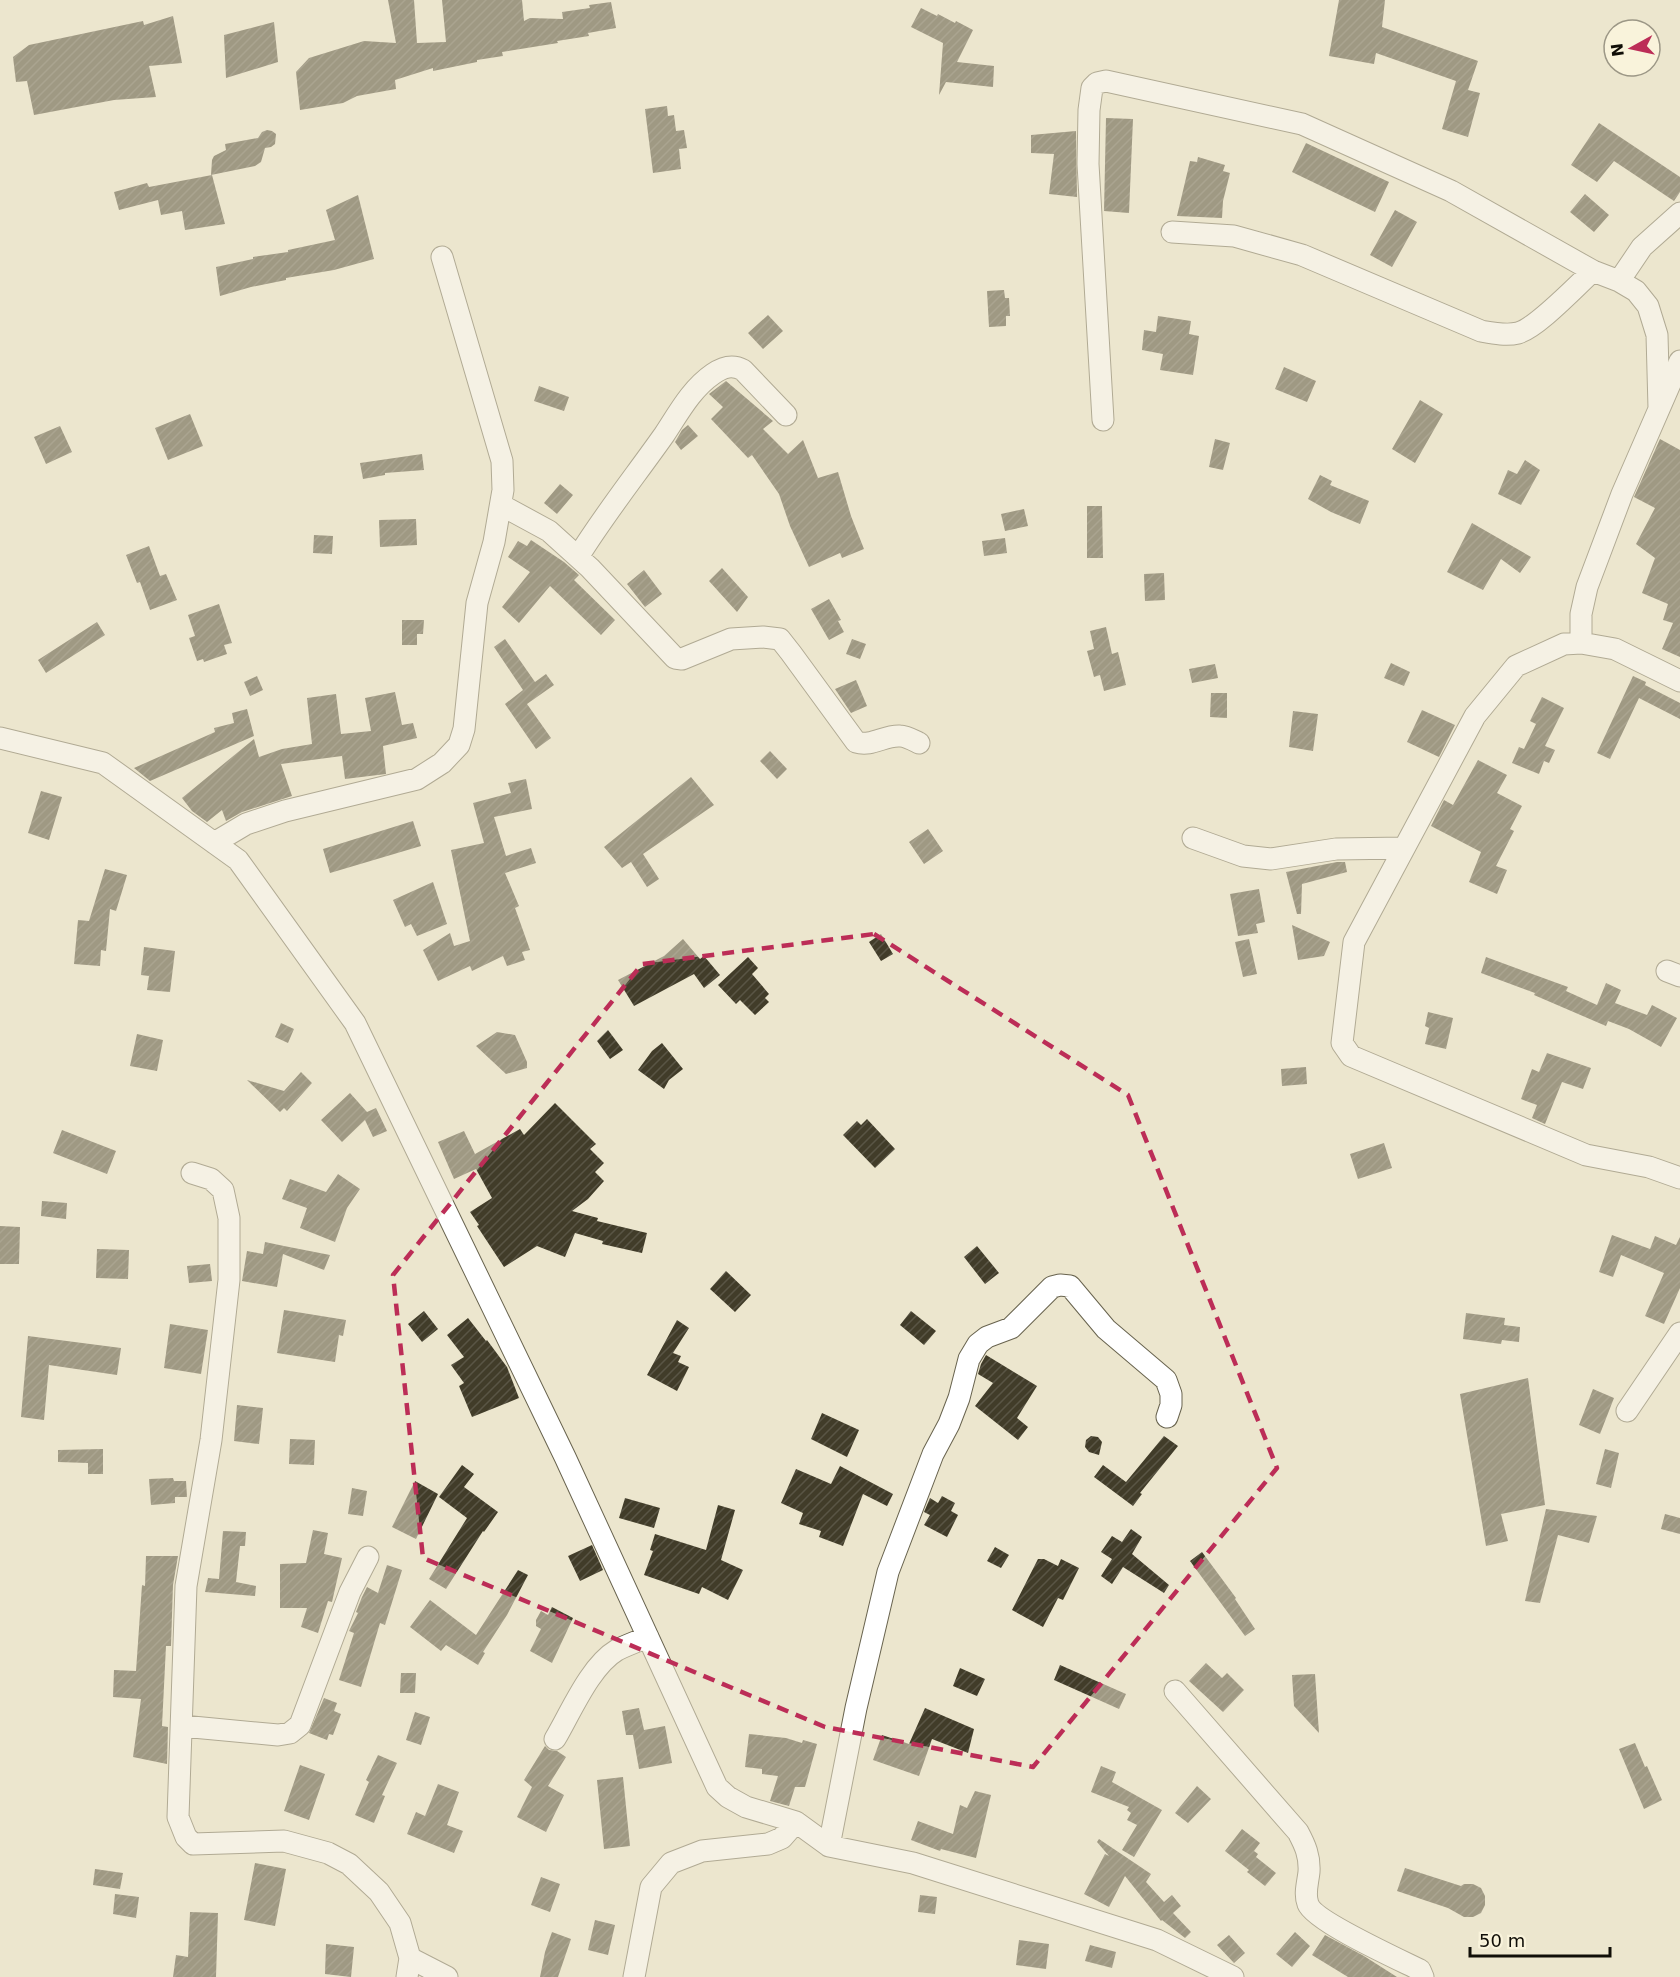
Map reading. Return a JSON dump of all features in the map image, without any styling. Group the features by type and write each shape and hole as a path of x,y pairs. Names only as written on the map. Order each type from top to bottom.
{"street":[{"path":"1103,420 1088,164 1089,110 1092,88 1097,83 1106,81 1302,124 1451,191 1593,271 1619,281 1636,291 1648,306 1657,334 1659,408"},
{"path":"1619,281 1642,247 1680,213"},
{"path":"1172,231 1234,236 1302,255 1481,331 1495,334 1516,334 1531,328 1593,271"},
{"path":"214,843 256,820 417,779 442,762 459,745 464,729 477,603 494,542 501,505 502,461 442,257"},
{"path":"1581,643 1581,614 1587,587 1622,494 1680,361"},
{"path":"578,557 688,398 710,375 728,366 735,366 743,370 786,415"},
{"path":"501,505 549,531 590,567 675,658 682,659 731,639 773,637 780,639 856,742 873,743 891,736 902,736 919,743"},
{"path":"1680,681 1615,649 1581,643 1564,644 1516,666 1475,716 1354,942 1342,1043 1351,1056 1586,1155 1649,1167 1680,1178"},
{"path":"0,738 103,763 238,860 355,1023 565,1456 717,1788 746,1808 796,1822 829,1846 913,1863 1157,1940 1233,1977"},
{"path":"1193,838 1243,856 1271,859 1336,849 1404,848"},
{"path":"192,1173 211,1179 223,1190 229,1218 230,1280 211,1440 186,1586 178,1817 186,1837 193,1844 284,1841 328,1853 349,1864 378,1892 400,1923 409,1968 447,1977"},
{"path":"829,1846 856,1708 888,1572 933,1454 959,1398 969,1359 978,1344 987,1337 1011,1328 1052,1287 1070,1286 1106,1329 1166,1380 1171,1394 1171,1405 1167,1417"},
{"path":"1627,1411 1680,1333"},
{"path":"182,1726 278,1736 290,1733 300,1725 350,1592 368,1557"},
{"path":"555,1739 587,1683 600,1666 616,1651 648,1637"},
{"path":"1175,1691 1298,1832 1306,1847 1309,1870 1306,1893 1308,1905 1313,1912 1375,1948 1420,1970 1423,1977"},
{"path":"634,1977 651,1887 671,1863 702,1851 768,1844 782,1838 796,1822"}],"highlighted area":[{"path":"874,934 1128,1095 1277,1468 1033,1767 825,1727 423,1558 393,1275 642,964"}],"building":[{"path":"388,0 414,0 417,43 446,42 442,0 522,0 524,21 530,18 563,19 562,12 611,2 616,28 588,33 589,36 557,41 558,43 502,52 503,56 477,60 477,62 433,71 433,68 395,80 396,89 357,96 343,103 300,110 296,72 309,58 364,41 396,43"},
{"path":"1339,0 1385,0 1382,27 1478,61 1468,90 1480,93 1468,137 1442,129 1456,81 1376,53 1374,64 1329,56"},
{"path":"921,8 973,30 957,62 994,66 993,87 946,82 939,95 943,43 911,27"},
{"path":"173,16 182,63 149,66 156,97 114,100 34,115 27,81 16,82 13,57 29,45 143,21 144,25"},
{"path":"274,22 278,62 226,78 224,35"},
{"path":"667,106 668,116 674,115 676,131 684,130 687,148 679,149 681,169 653,173 645,109"},
{"path":"1106,118 1133,119 1129,213 1104,211"},
{"path":"1599,123 1680,177 1680,192 1674,201 1614,161 1597,182 1571,165"},
{"path":"267,130 276,134 275,144 265,148 261,162 255,166 211,175 212,160 214,156 226,150 225,144 258,138 262,132"},
{"path":"1076,131 1077,197 1049,194 1054,154 1031,153 1031,135"},
{"path":"1306,143 1389,182 1375,212 1292,172"},
{"path":"1198,157 1225,165 1223,171 1230,173 1223,201 1222,218 1177,216 1190,161 1197,162"},
{"path":"212,175 225,224 185,230 182,211 161,215 158,200 119,210 114,192 147,183 149,187"},
{"path":"1585,194 1609,215 1594,232 1570,212"},
{"path":"358,195 374,259 334,270 286,278 286,280 220,296 216,267 335,240 326,210"},
{"path":"1395,210 1417,222 1392,267 1370,255"},
{"path":"1004,290 1005,298 1009,298 1010,316 1006,316 1006,326 989,327 987,291"},
{"path":"768,315 783,331 763,349 748,333"},
{"path":"1158,316 1191,321 1189,334 1199,336 1193,375 1160,370 1163,354 1142,350 1144,330 1156,332"},
{"path":"1284,367 1316,381 1307,402 1275,389"},
{"path":"726,381 773,421 763,429 788,454 803,440 818,478 838,472 864,549 842,558 840,553 809,567 790,526 779,494 752,455 748,458 711,419 723,407 709,394"},
{"path":"539,386 569,397 564,411 534,401"},
{"path":"1420,400 1443,414 1415,463 1392,449"},
{"path":"190,414 203,446 168,460 155,428"},
{"path":"688,425 698,436 681,450 675,442"},
{"path":"60,426 72,452 46,464 34,437"},
{"path":"1215,439 1230,443 1223,470 1209,467"},
{"path":"1660,439 1680,450 1680,657 1662,649 1673,623 1663,620 1668,604 1642,593 1655,558 1636,544 1655,508 1634,497"},
{"path":"422,454 424,470 385,473 385,475 363,479 360,463"},
{"path":"1525,460 1540,470 1521,505 1498,494 1508,470 1517,474"},
{"path":"1320,475 1332,481 1330,485 1369,501 1360,524 1308,499"},
{"path":"560,484 573,495 557,514 544,503"},
{"path":"1087,506 1102,506 1103,558 1087,558"},
{"path":"1024,509 1028,526 1005,531 1001,514"},
{"path":"416,519 417,545 380,547 379,520"},
{"path":"1472,523 1531,557 1520,573 1501,559 1483,590 1447,572"},
{"path":"314,535 333,536 332,554 313,553"},
{"path":"1005,538 1007,553 984,556 982,541"},
{"path":"531,540 579,575 574,580 615,620 601,635 550,586 519,623 502,607 530,572 508,557 518,541 527,546"},
{"path":"149,546 160,576 166,574 177,600 150,610 140,582 137,583 126,555"},
{"path":"722,568 748,597 737,612 709,581"},
{"path":"644,570 662,594 645,607 627,584"},
{"path":"1164,573 1165,600 1145,601 1144,574"},
{"path":"829,599 841,620 838,621 844,632 829,640 811,609"},
{"path":"219,604 232,643 224,645 227,654 204,662 203,659 197,661 189,638 195,636 188,615"},
{"path":"402,620 424,620 423,634 417,634 417,645 402,645"},
{"path":"97,622 105,635 46,673 38,660"},
{"path":"1106,627 1112,654 1118,652 1126,685 1104,691 1100,675 1094,677 1087,651 1094,649 1090,631"},
{"path":"505,639 535,682 546,674 554,685 527,704 551,738 536,749 505,704 523,690 494,647"},
{"path":"852,639 866,644 860,659 846,654"},
{"path":"1391,663 1410,672 1404,686 1384,678"},
{"path":"1215,664 1218,678 1192,683 1189,669"},
{"path":"257,676 263,690 250,696 244,682"},
{"path":"1633,676 1646,682 1645,685 1680,703 1680,719 1639,698 1610,759 1597,753"},
{"path":"856,680 867,706 851,713 835,689"},
{"path":"395,692 402,725 413,723 417,738 383,746 386,774 345,779 342,756 281,764 292,796 242,812 226,821 222,810 207,822 192,811 182,798 254,739 259,757 282,749 312,744 307,698 336,694 341,734 371,731 365,698"},
{"path":"1211,693 1227,693 1227,718 1210,717"},
{"path":"1542,697 1564,708 1545,746 1555,750 1549,763 1544,761 1539,774 1512,763 1519,747 1524,749 1536,724 1530,721"},
{"path":"247,709 254,736 150,781 134,768 215,732 214,728 234,723 232,713"},
{"path":"1422,710 1455,725 1439,757 1407,742"},
{"path":"1293,711 1318,714 1313,751 1289,747"},
{"path":"770,751 787,769 777,779 760,761"},
{"path":"1478,760 1507,775 1497,793 1522,806 1510,829 1514,831 1496,866 1507,870 1497,894 1469,882 1481,852 1431,826 1444,800 1453,805"},
{"path":"691,777 714,805 643,854 659,879 647,887 631,862 622,868 604,847"},
{"path":"526,779 532,809 494,817 506,856 531,848 536,863 505,873 519,906 515,908 530,950 522,952 525,960 507,966 503,956 472,971 470,966 438,981 423,950 450,933 454,946 470,941 451,850 484,843 473,803 511,793 508,783"},
{"path":"41,791 62,797 49,840 28,833"},
{"path":"413,821 421,846 330,873 323,849"},
{"path":"928,829 943,851 924,864 909,842"},
{"path":"1345,862 1347,872 1302,884 1301,914 1297,914 1286,872"},
{"path":"105,869 127,875 116,911 110,909 106,951 101,950 100,966 74,964 78,920 89,921"},
{"path":"433,882 447,924 417,936 411,924 405,927 393,900"},
{"path":"1259,889 1265,922 1256,924 1258,933 1238,936 1230,894"},
{"path":"1292,925 1330,942 1324,956 1298,960"},
{"path":"881,934 893,954 881,961 869,942"},
{"path":"683,939 700,959 704,956 720,975 704,988 694,974 634,1006 618,980 664,956"},
{"path":"1249,939 1257,974 1243,977 1235,942"},
{"path":"144,947 175,951 170,992 147,990 149,976 141,975"},
{"path":"748,957 758,968 752,974 769,994 765,998 769,1002 755,1015 740,1000 736,1004 718,985"},
{"path":"1486,957 1568,987 1566,991 1597,1005 1606,983 1621,990 1615,1003 1647,1015 1652,1005 1677,1018 1661,1047 1629,1029 1608,1021 1606,1026 1534,995 1535,993 1481,973"},
{"path":"1428,1012 1453,1018 1446,1049 1425,1044 1429,1028 1425,1026"},
{"path":"281,1023 294,1029 288,1043 275,1037"},
{"path":"608,1030 623,1050 610,1059 597,1041"},
{"path":"497,1032 515,1035 527,1062 527,1068 506,1074 476,1046"},
{"path":"137,1034 163,1040 157,1071 130,1066"},
{"path":"662,1043 683,1069 669,1080 664,1089 638,1070 652,1051"},
{"path":"1547,1053 1591,1068 1583,1089 1562,1082 1545,1124 1532,1118 1537,1105 1521,1099 1532,1069 1539,1072"},
{"path":"1306,1067 1307,1084 1282,1086 1281,1069"},
{"path":"301,1072 312,1083 287,1111 284,1108 280,1112 247,1080 284,1091"},
{"path":"350,1093 367,1112 376,1108 387,1131 373,1137 365,1120 342,1142 321,1120"},
{"path":"555,1103 596,1144 590,1149 604,1163 595,1172 604,1181 588,1199 572,1211 598,1218 597,1221 647,1233 642,1253 602,1244 603,1241 575,1233 565,1257 537,1246 504,1267 477,1226 479,1225 470,1212 492,1198 476,1169 454,1179 438,1142 464,1131 475,1154 520,1129 524,1135"},
{"path":"867,1119 895,1149 875,1168 843,1135 857,1121 861,1125"},
{"path":"62,1130 116,1151 107,1174 53,1153"},
{"path":"1384,1143 1392,1168 1358,1179 1350,1154"},
{"path":"338,1174 360,1189 347,1208 335,1242 300,1228 307,1208 282,1199 290,1179 326,1192"},
{"path":"42,1201 67,1203 66,1219 41,1216"},
{"path":"0,1226 20,1227 19,1264 0,1264"},
{"path":"1612,1235 1650,1249 1655,1236 1676,1245 1680,1237 1680,1288 1664,1324 1645,1316 1664,1273 1621,1255 1613,1277 1599,1272"},
{"path":"265,1242 330,1255 324,1270 283,1254 277,1287 242,1281 247,1251 263,1254"},
{"path":"977,1246 999,1273 985,1284 964,1257"},
{"path":"97,1249 129,1250 128,1279 96,1278"},
{"path":"210,1264 212,1281 189,1283 187,1266"},
{"path":"726,1271 751,1295 735,1312 710,1289"},
{"path":"284,1310 346,1320 343,1336 339,1335 335,1362 277,1353"},
{"path":"424,1311 438,1329 422,1342 408,1324"},
{"path":"911,1311 936,1331 924,1345 900,1325"},
{"path":"1466,1313 1505,1318 1504,1325 1520,1327 1519,1342 1502,1340 1501,1344 1463,1339"},
{"path":"468,1318 507,1367 519,1398 472,1417 459,1386 464,1383 451,1365 464,1357 447,1335"},
{"path":"677,1320 689,1328 673,1353 681,1356 678,1362 689,1367 677,1391 647,1375"},
{"path":"170,1324 208,1330 201,1374 164,1368"},
{"path":"28,1336 121,1348 117,1375 49,1365 44,1420 21,1417"},
{"path":"986,1355 1037,1386 1017,1418 1028,1427 1018,1440 975,1406 993,1383 978,1374"},
{"path":"1528,1378 1545,1505 1501,1514 1508,1541 1486,1546 1460,1394"},
{"path":"1593,1389 1614,1398 1600,1434 1579,1425"},
{"path":"237,1405 263,1408 259,1444 234,1441"},
{"path":"822,1413 859,1430 847,1457 811,1439"},
{"path":"1091,1436 1098,1437 1102,1442 1099,1455 1089,1452 1085,1447 1086,1440"},
{"path":"1164,1436 1178,1446 1140,1493 1142,1494 1133,1506 1094,1477 1103,1465 1126,1482"},
{"path":"290,1439 315,1440 314,1465 289,1464"},
{"path":"103,1449 103,1474 88,1474 88,1463 58,1462 58,1450"},
{"path":"1605,1449 1619,1453 1611,1488 1596,1484"},
{"path":"462,1465 474,1474 464,1487 498,1512 446,1589 429,1579 467,1518 439,1497"},
{"path":"840,1466 893,1494 887,1506 863,1494 843,1546 819,1537 821,1531 799,1524 803,1513 781,1503 796,1469 831,1484"},
{"path":"173,1478 174,1481 186,1481 187,1497 175,1497 175,1503 151,1505 149,1479"},
{"path":"415,1481 438,1494 416,1539 392,1527"},
{"path":"352,1488 367,1491 363,1516 348,1514"},
{"path":"942,1496 955,1503 951,1511 958,1515 947,1537 924,1525 930,1515 924,1512 930,1498 938,1503"},
{"path":"625,1498 660,1508 654,1528 619,1518"},
{"path":"718,1505 735,1510 721,1560 743,1570 728,1600 702,1587 699,1594 644,1575 653,1551 650,1550 655,1534 706,1550"},
{"path":"1546,1509 1597,1516 1589,1543 1558,1535 1540,1603 1525,1601"},
{"path":"1665,1514 1680,1518 1680,1534 1661,1529"},
{"path":"1131,1529 1142,1537 1132,1554 1169,1585 1164,1593 1123,1567 1112,1584 1101,1576 1112,1559 1101,1552 1112,1536 1122,1542"},
{"path":"313,1530 328,1533 324,1554 342,1558 332,1602 328,1601 318,1633 301,1627 307,1608 280,1608 280,1564 306,1563"},
{"path":"223,1531 246,1532 245,1546 240,1546 236,1582 256,1586 255,1596 205,1592 208,1578 219,1579"},
{"path":"592,1545 603,1570 580,1581 568,1556"},
{"path":"995,1547 1009,1555 1001,1568 987,1561"},
{"path":"1202,1552 1236,1598 1255,1629 1245,1636 1190,1561"},
{"path":"146,1556 178,1556 173,1585 171,1646 166,1646 162,1726 168,1727 167,1764 133,1757 141,1699 113,1697 114,1670 136,1671"},
{"path":"1038,1559 1044,1559 1058,1566 1061,1559 1079,1568 1063,1600 1058,1598 1043,1627 1012,1610"},
{"path":"387,1565 402,1570 385,1625 380,1623 361,1687 339,1680 354,1633 349,1631 367,1587 378,1593"},
{"path":"518,1570 528,1575 507,1615 483,1652 485,1653 478,1665 446,1645 441,1651 410,1627 430,1600 476,1635"},
{"path":"552,1607 573,1618 552,1663 530,1651 541,1629 536,1626 536,1620 541,1611 548,1615"},
{"path":"1206,1663 1222,1678 1227,1673 1244,1690 1223,1712 1189,1681"},
{"path":"1060,1665 1126,1694 1119,1709 1054,1680"},
{"path":"960,1668 985,1679 977,1696 953,1686"},
{"path":"401,1673 416,1673 415,1693 400,1693"},
{"path":"1315,1674 1319,1733 1294,1706 1292,1675"},
{"path":"324,1698 337,1703 334,1711 341,1714 333,1735 329,1734 327,1740 309,1733"},
{"path":"639,1708 644,1730 665,1726 672,1763 639,1769 633,1735 626,1735 622,1711"},
{"path":"925,1708 974,1729 968,1753 932,1739 919,1776 873,1760 882,1735 909,1744"},
{"path":"415,1712 430,1717 421,1745 406,1740"},
{"path":"749,1734 786,1738 802,1743 803,1740 817,1744 805,1787 795,1787 789,1806 770,1801 778,1776 762,1774 762,1769 745,1767"},
{"path":"1635,1743 1662,1800 1644,1809 1619,1749"},
{"path":"545,1746 566,1757 548,1786 564,1795 546,1832 517,1817 532,1787 524,1780"},
{"path":"378,1755 397,1763 382,1795 385,1796 374,1823 355,1815 369,1782 366,1780"},
{"path":"300,1765 325,1774 309,1820 284,1811"},
{"path":"1101,1766 1116,1772 1112,1782 1162,1810 1134,1857 1122,1850 1137,1825 1127,1820 1131,1813 1127,1810 1129,1807 1091,1792"},
{"path":"623,1777 630,1846 604,1849 597,1780"},
{"path":"438,1784 459,1792 447,1825 463,1831 454,1853 407,1834 416,1812 425,1816"},
{"path":"1197,1786 1211,1799 1188,1823 1175,1813"},
{"path":"975,1791 991,1795 976,1858 941,1849 940,1851 911,1840 918,1821 953,1834 960,1805 967,1808"},
{"path":"1242,1829 1260,1843 1254,1851 1258,1854 1256,1857 1276,1873 1265,1886 1225,1851"},
{"path":"1099,1839 1151,1874 1146,1882 1164,1902 1172,1895 1181,1906 1173,1913 1191,1932 1185,1938 1161,1921 1125,1876 1109,1907 1084,1894 1105,1854 1109,1856 1097,1842"},
{"path":"255,1863 286,1869 275,1926 244,1920"},
{"path":"1405,1868 1461,1886 1473,1884 1481,1888 1485,1896 1485,1905 1481,1913 1473,1917 1464,1917 1448,1908 1397,1891"},
{"path":"95,1869 123,1873 120,1889 93,1885"},
{"path":"541,1877 560,1884 550,1912 531,1905"},
{"path":"115,1894 139,1897 136,1918 113,1914"},
{"path":"920,1895 937,1897 935,1914 918,1912"},
{"path":"190,1912 218,1913 216,1977 173,1977 176,1955 188,1957"},
{"path":"595,1920 615,1925 608,1955 588,1950"},
{"path":"552,1932 571,1939 558,1977 540,1977 545,1952"},
{"path":"1295,1932 1310,1946 1292,1967 1276,1954"},
{"path":"1229,1935 1245,1953 1234,1963 1217,1945"},
{"path":"1325,1935 1397,1977 1348,1977 1312,1955"},
{"path":"1019,1940 1049,1944 1046,1969 1016,1965"},
{"path":"326,1944 354,1947 351,1977 325,1974"},
{"path":"1090,1945 1116,1952 1112,1968 1085,1961"}]}
